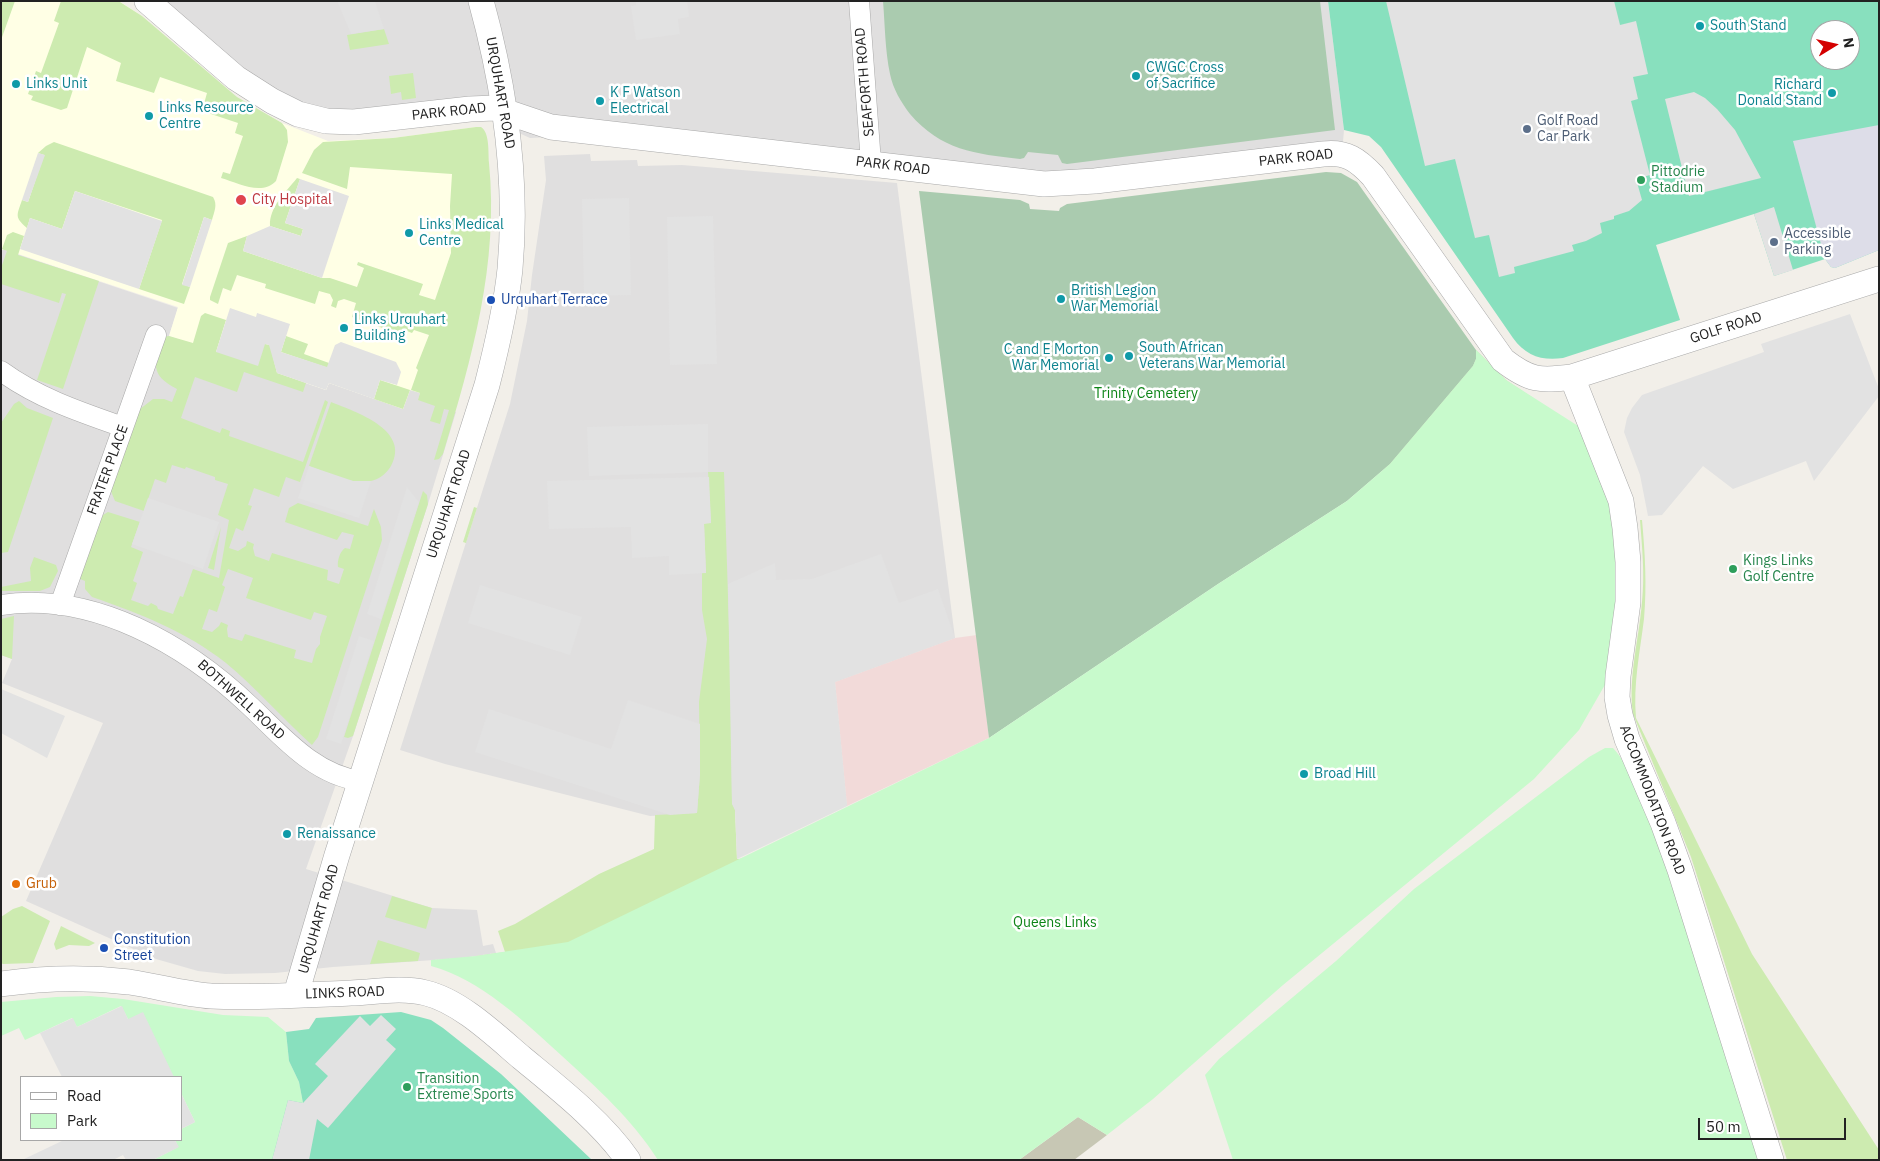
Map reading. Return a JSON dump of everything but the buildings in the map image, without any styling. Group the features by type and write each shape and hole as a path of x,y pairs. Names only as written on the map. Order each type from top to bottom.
{"street":[{"name":"PARK ROAD","path":"147,1 236,78 272,101 298,114 326,121 354,122 496,108 506,113 552,127 1044,184 1095,181 1342,153 1353,158 1373,176 1504,360 1519,373 1535,379 1572,377"},
{"name":"URQUHART ROAD","path":"296,994 361,780 487,385 500,334 510,268 511,164 506,113 494,49 481,1"},
{"name":"SEAFORTH ROAD","path":"859,1 871,163"},
{"name":"GOLF ROAD","path":"1572,377 1879,279"},
{"name":"FRATER PLACE","path":"60,605 156,335"},
{"path":"1,371 28,390 123,426"},
{"name":"ACCOMMODATION ROAD","path":"1572,377 1621,501 1625,528 1628,562 1628,602 1618,676 1617,697 1620,715 1627,739 1663,823 1680,870 1771,1160"},
{"name":"BOTHWELL ROAD","path":"1,605 39,602 60,605 108,617 157,637 175,646 209,670 308,759 333,774 348,779 361,780"},
{"name":"LINKS ROAD","path":"1,984 44,980 102,980 129,982 202,995 280,996 409,991 426,993 441,998 474,1019 551,1082 604,1131 628,1160"}],"shaded area":[{"name":"City Hospital","path":"1,1 119,1 142,16 237,98 282,123 328,141 393,138 476,127 458,279 418,400 420,393 410,390 403,409 329,383 326,390 169,336 178,307 3,249 1,252"},
{"path":"147,1 1328,1 1344,130 1342,153 1095,181 613,134 530,138 484,117 298,114"},
{"path":"337,1 375,1 384,29 351,34"},
{"path":"636,1 687,1 689,17 678,19 680,34 636,40 631,6 636,5"},
{"name":"Golf Road Car Park","path":"1386,1 1614,1 1620,25 1636,21 1648,74 1633,77 1638,99 1631,101 1650,175 1636,179 1642,200 1629,211 1614,216 1614,219 1600,223 1602,233 1572,245 1574,251 1514,267 1515,273 1499,277 1489,235 1475,238 1455,159 1425,166"},
{"path":"1694,92 1705,98 1717,109 1735,130 1761,178 1689,196 1665,99"},
{"path":"1879,125 1879,250 1835,268 1831,267 1825,259 1793,141"},
{"path":"38,153 45,155 28,202 22,200"},
{"path":"590,154 591,161 637,160 638,166 682,165 897,183 955,638 835,682 847,806 650,816 445,764 400,750 510,404 527,321 546,180 544,156"},
{"path":"300,179 349,196 322,278 243,251 247,236 270,226 301,236 303,229 285,223"},
{"path":"75,191 162,221 139,289 20,249 30,218 62,229"},
{"path":"629,198 631,295 584,296 582,199"},
{"name":"Accessible Parking","path":"1774,207 1793,270 1774,276 1754,214"},
{"path":"713,216 717,364 670,365 667,217"},
{"path":"204,217 212,220 190,287 182,285"},
{"path":"2,249 178,308 169,336 326,390 329,383 403,409 410,390 420,392 456,412 353,736 306,869 432,908 477,910 483,946 493,944 496,953 463,958 275,973 225,974 198,971 156,959 26,901 103,723 2,683 12,659 1,655"},
{"path":"230,308 256,317 257,313 290,324 281,352 327,367 335,345 341,342 396,362 401,372 397,385 380,380 374,399 329,383 326,390 277,373 269,345 265,344 258,366 216,352"},
{"path":"1850,314 1879,389 1879,396 1814,481 1806,461 1733,489 1703,466 1662,515 1648,516 1640,475 1624,432 1627,418 1642,395 1764,352 1761,344"},
{"path":"708,424 708,472 589,476 587,427"},
{"path":"309,466 353,481 371,481 359,518 298,498"},
{"path":"709,477 711,523 704,524 706,573 669,575 669,556 632,558 631,527 549,529 547,481"},
{"path":"407,487 419,502 381,619 367,614"},
{"path":"148,498 219,522 203,569 132,544"},
{"path":"881,554 899,603 938,589 955,638 835,682 847,806 737,859 735,810 732,804 728,584 775,563 776,580 812,579"},
{"path":"480,585 582,617 570,655 468,623"},
{"path":"977,635 989,738 847,806 835,682 955,638"},
{"path":"359,636 374,641 341,744 326,739"},
{"path":"1,689 65,716 47,758 1,733"},
{"path":"628,700 700,724 700,774 697,813 670,815 475,752 489,709 611,749"},
{"path":"122,1006 128,1019 143,1012 174,1076 62,1076 40,1033 73,1018 77,1027"},
{"path":"381,1015 396,1029 386,1040 396,1049 328,1128 317,1119 309,1160 272,1160 288,1100 303,1103 328,1076 315,1064 360,1016 370,1026"},
{"path":"182,1095 195,1122 182,1128"},
{"path":"1078,1117 1107,1135 1074,1160 1019,1160"},
{"path":"62,1141 176,1141 179,1147 153,1160 126,1160 123,1155 113,1160 22,1160"}],"green space":[{"path":"1,1 15,1 1,40"},
{"path":"61,1 120,2 142,16 237,97 282,123 287,130 288,142 276,181 264,188 257,188 221,178 223,172 230,174 243,136 235,133 238,123 202,111 207,93 160,77 154,93 116,81 121,63 87,47 67,108 61,110 31,100 33,96 28,94 36,71 41,73 59,23 54,21"},
{"path":"883,1 1320,1 1335,130 1067,164 1062,163 1058,155 1028,152 1024,158 1020,159 974,152 947,143 934,136 910,114 904,105 891,80 886,47"},
{"name":"Pittodrie Stadium","path":"1328,1 1879,1 1879,250 1835,268 1831,267 1825,259 1774,276 1754,214 1656,245 1680,320 1563,358 1541,358 1529,353 1518,344 1381,147 1369,136 1344,130"},
{"path":"384,29 389,44 350,50 347,35"},
{"path":"413,73 416,98 402,100 401,92 391,94 389,76"},
{"path":"481,127 484,130 488,148 491,201 490,238 486,274 473,346 454,418 443,454 439,459 434,460 449,410 444,409 440,424 430,421 435,406 418,400 420,393 411,390 418,370 416,368 429,335 414,330 412,333 407,331 402,335 352,317 356,303 344,299 338,301 336,308 331,306 333,300 330,294 319,291 315,304 265,288 266,284 237,275 231,291 223,288 218,304 210,300 210,297 228,243 247,236 243,251 322,278 330,278 357,287 364,268 357,265 358,262 423,284 419,295 435,300 451,253 450,206 452,174 350,167 347,189 302,173 314,150 323,142 393,138"},
{"path":"54,142 213,197 215,211 212,220 204,217 182,284 190,287 184,304 139,289 162,220 75,191 62,229 30,218 27,228 20,221 18,213 22,200 28,202 44,155 38,153"},
{"name":"Trinity Cemetery","path":"1326,172 1341,173 1357,182 1476,350 1476,359 1473,366 1390,464 1347,501 1218,584 989,738 919,191 1020,200 1029,204 1030,209 1059,211 1060,208 1067,204"},
{"path":"297,178 300,179 285,223 303,229 301,236 270,226 270,219 275,206"},
{"path":"13,232 24,236 18,255 99,281 63,389 37,380 66,294 62,293 59,303 1,284 1,268 7,251 2,249 7,235"},
{"path":"205,313 226,320 216,352 265,344 270,345 277,373 306,383 303,392 244,372 237,392 195,377 181,418 220,433 222,428 230,431 229,436 303,462 325,400 328,402 300,482 286,477 279,497 254,488 248,505 252,506 243,531 236,528 229,548 238,551 246,546 247,541 254,544 255,556 269,561 272,553 328,570 327,580 339,584 344,569 338,567 339,556 345,548 350,549 354,535 342,532 337,540 285,522 289,508 298,503 368,526 374,509 381,527 382,540 318,737 312,745 237,673 211,652 162,624 92,597 85,589 85,581 78,578 103,515 108,512 140,522 131,547 143,552 133,581 137,583 131,600 148,606 151,603 157,606 158,609 173,614 180,596 183,597 193,569 219,578 229,520 218,515 228,484 215,480 215,477 186,467 185,469 172,465 166,483 155,479 144,511 115,501 110,489 140,409 153,399 164,399 172,402 177,389 161,378 156,367 163,337 169,336 193,343 201,316","holes":["228,569 253,578 246,598 311,620 314,612 327,616 320,637 320,644 316,649 312,663 294,658 296,650 245,634 242,641 228,637 228,625 221,622 212,632 202,629 209,609 217,612 225,587 222,585"]},
{"path":"286,336 308,344 304,354 329,363 328,368 281,352"},
{"path":"1476,350 1506,380 1551,410 1481,474 1313,613 1251,644 1204,678 1126,725 1034,786 941,841 897,871 842,901 797,886 771,885 708,909 603,929 584,940 543,957 477,960 476,956 505,952 498,931 515,924 599,874 654,849 655,815 697,813 700,774 699,702 707,639 702,610 702,573 706,573 704,523 711,523 708,472 724,472 730,658 732,803 735,810 737,859 922,846 1021,788 1338,563 1376,477 1390,464 1473,366 1476,359"},
{"name":"Queens Links","path":"1476,350 1506,380 1586,431 1614,511 1620,597 1606,683 1579,730 1534,779 1283,985 1153,1099 1107,1135 1078,1117 1019,1160 658,1160 637,1131 601,1092 533,1029 484,991 449,972 431,966 431,960 476,956 568,942 989,738 1218,584 1347,501 1390,464 1473,366 1476,359"},
{"path":"380,380 410,390 403,409 374,399"},
{"path":"19,401 27,408 53,418 8,552 1,553 1,423 14,404"},
{"path":"331,402 354,411 378,424 394,442 395,453 391,466 386,473 373,480 358,482 337,477 309,466"},
{"path":"423,491 427,495 428,504 353,736 344,737"},
{"path":"474,507 477,508 466,543 463,542"},
{"path":"1640,520 1642,520 1644,545 1645,594 1644,619 1636,680 1636,718 1752,954 1879,1150 1879,1160 1787,1160 1691,857 1633,714 1633,672 1643,592"},
{"path":"221,527 214,570 208,568"},
{"path":"34,557 56,565 58,571 50,587 40,591 1,591 1,587 31,581 30,568"},
{"path":"14,616 12,659 1,655 1,619"},
{"path":"1605,748 1613,748 1625,765 1667,867 1708,992 1759,1160 1233,1160 1205,1075 1219,1059 1336,961 1414,889 1589,757"},
{"path":"392,896 432,908 426,929 385,917"},
{"path":"22,906 50,921 33,963 3,964 1,963 1,917 13,909"},
{"path":"61,926 95,943 89,946 69,945 56,950 54,944"},
{"path":"378,940 420,953 418,961 370,964"},
{"path":"90,996 123,999 223,1015 268,1017 286,1032 289,1061 299,1082 303,1103 272,1160 153,1160 178,1147 175,1141 182,1141 182,1128 195,1122 182,1095 182,1076 173,1076 128,1019 121,1006 77,1027 72,1018 25,1040 19,1028 1,1036 1,1002"},
{"name":"Transition Extreme Sports","path":"401,1012 431,1020 443,1028 501,1074 592,1160 272,1160 288,1100 303,1103 299,1082 289,1061 286,1032 309,1029 316,1018"}],"place":[{"name":"South Stand","path":"1700,26"},
{"name":"CWGC Cross of Sacrifice","path":"1136,76"},
{"name":"Links Unit","path":"16,84"},
{"name":"Richard Donald Stand","path":"1832,93"},
{"name":"K F Watson Electrical","path":"600,101"},
{"name":"Links Resource Centre","path":"149,116"},
{"name":"Golf Road Car Park","path":"1527,129"},
{"name":"Pittodrie Stadium","path":"1641,180"},
{"name":"City Hospital","path":"241,200"},
{"name":"Links Medical Centre","path":"409,233"},
{"name":"Accessible Parking","path":"1774,242"},
{"name":"British Legion War Memorial","path":"1061,299"},
{"name":"Urquhart Terrace","path":"491,300"},
{"name":"Links Urquhart Building","path":"344,328"},
{"name":"South African Veterans War Memorial","path":"1129,356"},
{"name":"C and E Morton War Memorial","path":"1109,358"},
{"name":"Kings Links Golf Centre","path":"1733,569"},
{"name":"Broad Hill","path":"1304,774"},
{"name":"Renaissance","path":"287,834"},
{"name":"Grub","path":"16,884"},
{"name":"Constitution Street","path":"104,948"},
{"name":"Transition Extreme Sports","path":"407,1087"}]}
